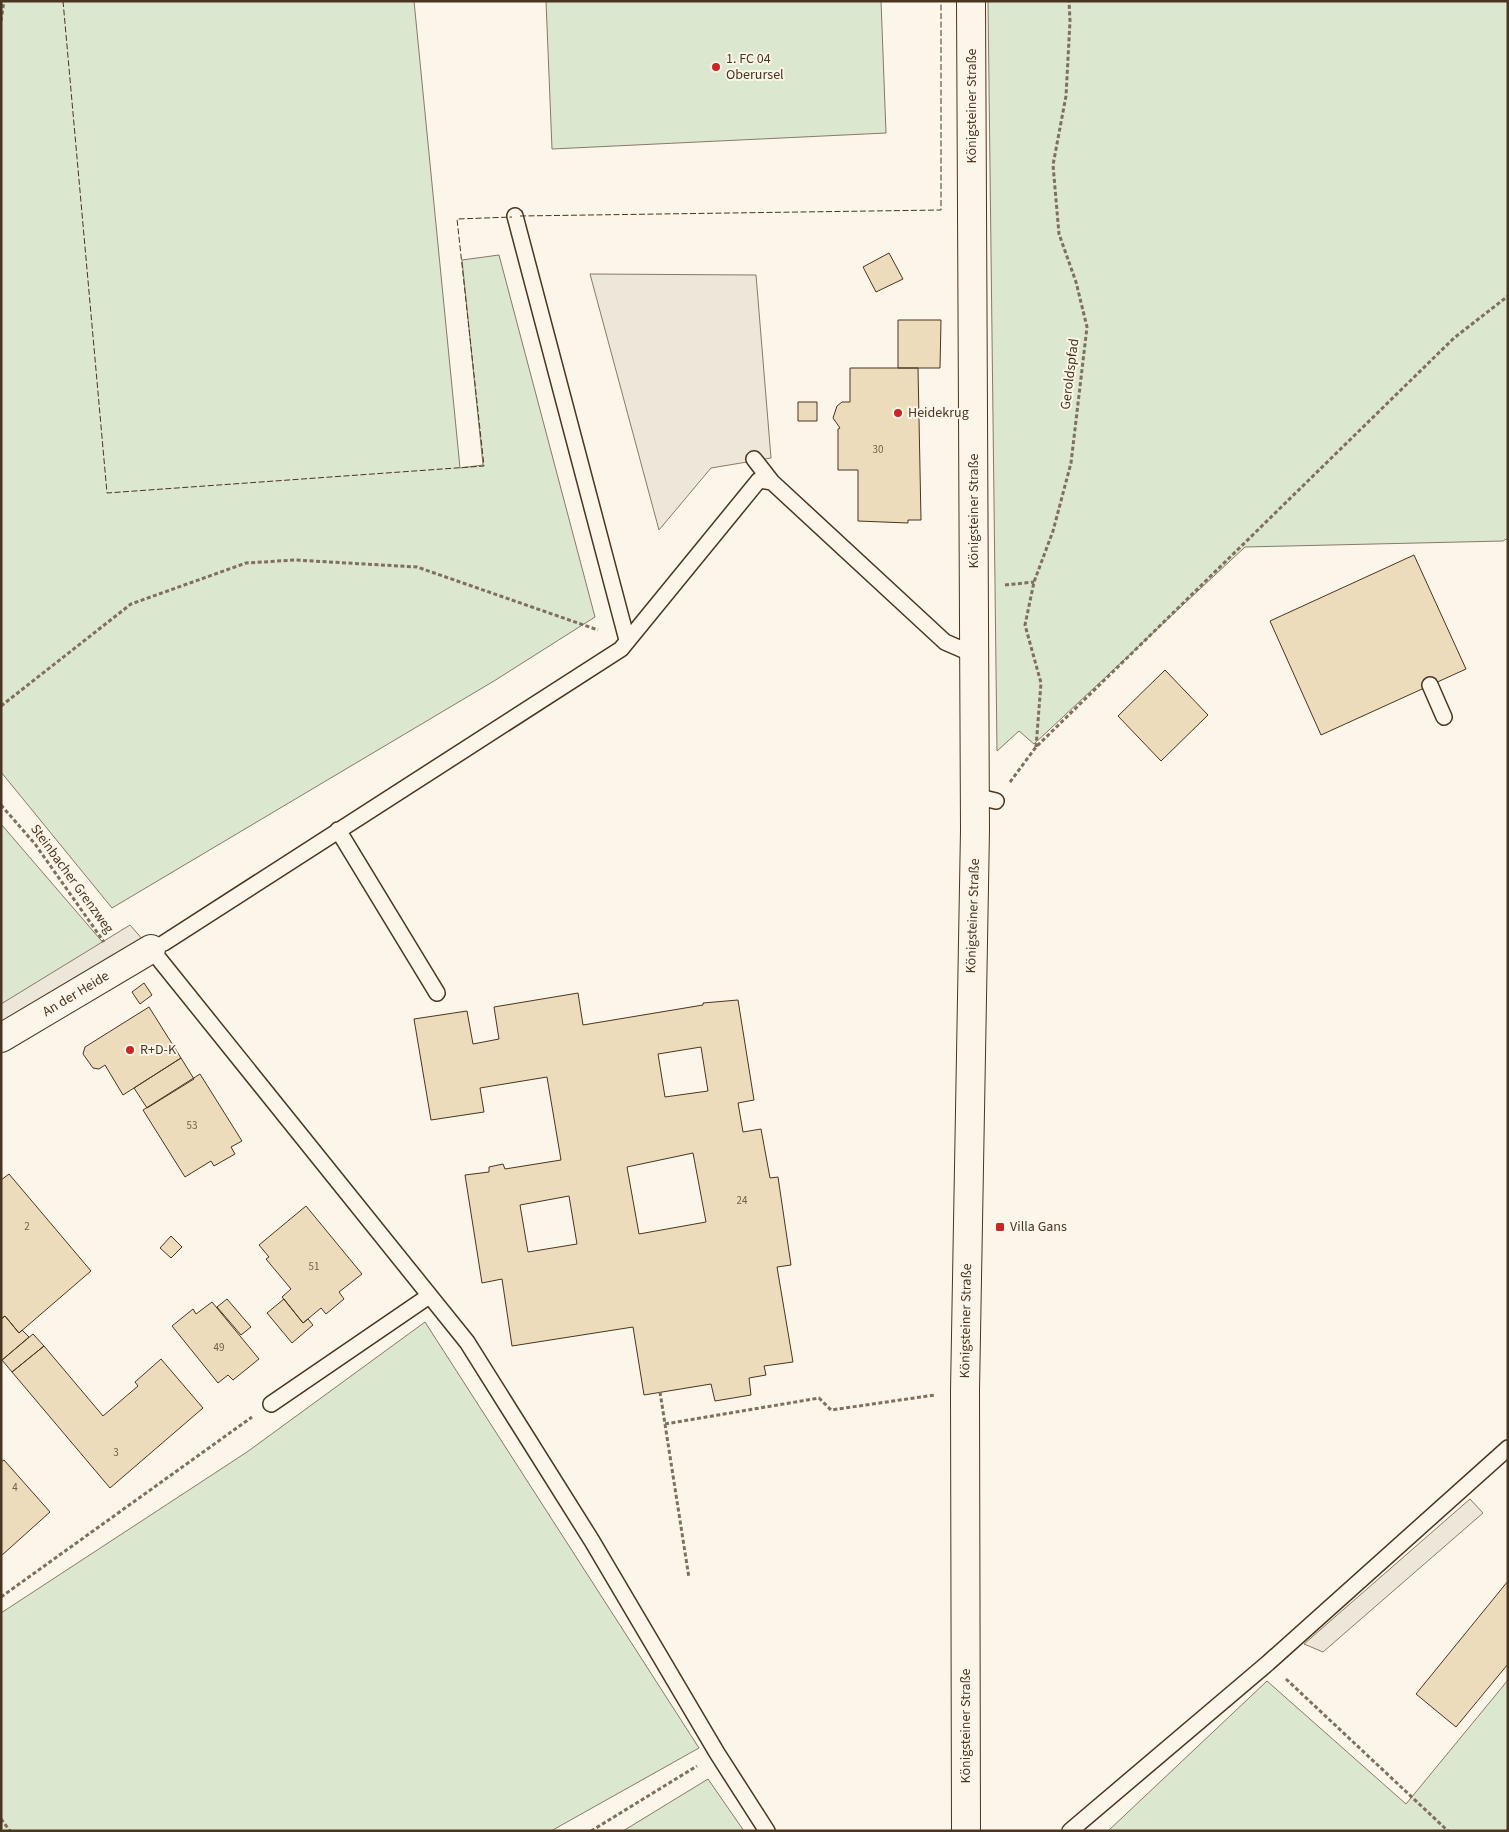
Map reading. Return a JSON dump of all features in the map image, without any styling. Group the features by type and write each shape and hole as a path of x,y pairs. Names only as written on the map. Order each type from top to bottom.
{"main road":[{"name":"Königsteiner Straße","path":"966,1831 965,1391 986,798 974,655 971,1"},
{"name":"An der Heide","path":"1,1038 157,946"}],"lane":[{"path":"515,216 628,640"},
{"path":"754,459 772,482 945,642 974,655"},
{"path":"766,1831 717,1753 541,1459 467,1342 429,1296 157,946 620,649 759,480 772,482"},
{"path":"1430,685 1444,717"},
{"path":"338,830 437,993"},
{"path":"271,1404 429,1296"},
{"path":"1070,1831 1268,1663 1508,1448"}],"path":[{"path":"1,21 4,1"},
{"name":"Geroldspfad","path":"1036,747 1041,683 1025,625 1034,582 1053,531 1071,463 1087,327 1076,282 1059,234 1053,165 1066,96 1070,21 1069,1"},
{"path":"986,798 1454,338 1508,296"},
{"path":"1,706 131,604 246,563 295,560 417,567 628,640"},
{"name":"Steinbacher Grenzweg","path":"1,805 35,844 101,938 125,964"},
{"path":"665,1424 819,1398 831,1410 965,1391"},
{"path":"660,1392 689,1578"},
{"path":"1,1597 271,1404"},
{"path":"1268,1663 1448,1831"},
{"path":"591,1831 717,1753"},
{"path":"1,1819 10,1831"}],"green space":[{"path":"1,1 414,1 460,468 483,465 462,260 499,255 595,617 494,681 112,908 1,772"},
{"name":"1. FC 04 Oberursel","path":"546,1 881,1 886,133 552,149"},
{"path":"988,1 1508,1 1508,538 1503,541 1245,547 1034,744 1019,731 997,751"},
{"path":"1,824 118,960 1,1036"},
{"path":"425,1322 699,1748 551,1831 1,1831 1,1613 247,1452"},
{"path":"1508,1680 1508,1831 1108,1831 1267,1681 1406,1804"},
{"path":"708,1779 744,1831 623,1831"}],"shaded area":[{"path":"590,274 756,275 771,458 711,468 659,530"},
{"path":"130,925 151,949 1,1038 1,1004"},
{"path":"1470,1499 1483,1513 1323,1652 1304,1644"}],"building":[{"path":"889,253 903,279 876,292 863,267"},
{"path":"898,320 941,320 940,368 898,368"},
{"name":"Heidekrug","path":"850,368 918,368 921,520 908,520 908,523 858,521 858,470 838,470 838,429 840,428 833,418 837,406 842,402 850,402"},
{"path":"798,402 817,402 817,421 798,421"},
{"path":"1414,555 1466,669 1321,735 1270,621"},
{"path":"1165,670 1208,715 1161,761 1118,716"},
{"path":"144,983 152,995 140,1004 132,992"},
{"path":"578,993 583,1025 703,1005 703,1003 738,1000 754,1100 738,1103 743,1132 761,1129 770,1178 778,1177 791,1265 777,1267 793,1362 764,1366 766,1375 749,1378 751,1395 715,1401 711,1384 644,1395 633,1327 512,1346 502,1279 482,1283 465,1175 489,1172 489,1167 503,1164 505,1169 561,1160 547,1077 480,1088 484,1112 431,1120 414,1019 467,1011 473,1044 499,1039 494,1007","holes":["701,1047 708,1091 665,1097 658,1054","693,1153 706,1222 639,1234 627,1167","569,1196 577,1244 528,1252 520,1205"]},
{"name":"R+D-K","path":"149,1007 181,1058 123,1095 105,1065 99,1069 93,1068 83,1054 85,1047"},
{"path":"181,1058 194,1079 147,1108 134,1088"},
{"path":"200,1074 242,1141 231,1147 235,1154 214,1166 211,1161 185,1177 143,1110"},
{"path":"9,1174 91,1271 19,1333 5,1316 1,1319 1,1180"},
{"path":"306,1206 362,1274 339,1292 344,1299 326,1314 321,1308 303,1323 282,1297 291,1289 266,1259 269,1257 259,1245"},
{"path":"171,1236 182,1247 171,1258 160,1248"},
{"path":"227,1299 251,1327 241,1335 217,1307"},
{"path":"284,1299 303,1323 308,1319 313,1325 292,1343 267,1313"},
{"path":"212,1302 259,1359 233,1380 228,1375 218,1383 172,1326 193,1309 196,1314"},
{"path":"5,1316 19,1333 22,1330 29,1337 1,1361 1,1319"},
{"path":"33,1334 44,1346 12,1372 2,1360"},
{"path":"44,1346 103,1416 138,1386 135,1382 161,1359 203,1408 110,1488 12,1372"},
{"path":"4,1460 50,1512 1,1556 1,1462"},
{"path":"1508,1581 1508,1664 1456,1727 1416,1694"}],"fence":[{"path":"63,1 107,493 484,466 457,219 512,217"},
{"path":"520,216 941,210 941,1"}],"place":[{"name":"1. FC 04 Oberursel","path":"716,67"},
{"name":"Heidekrug","path":"898,413"},
{"name":"R+D-K","path":"130,1050"},
{"name":"Villa Gans","path":"1000,1227"}]}
